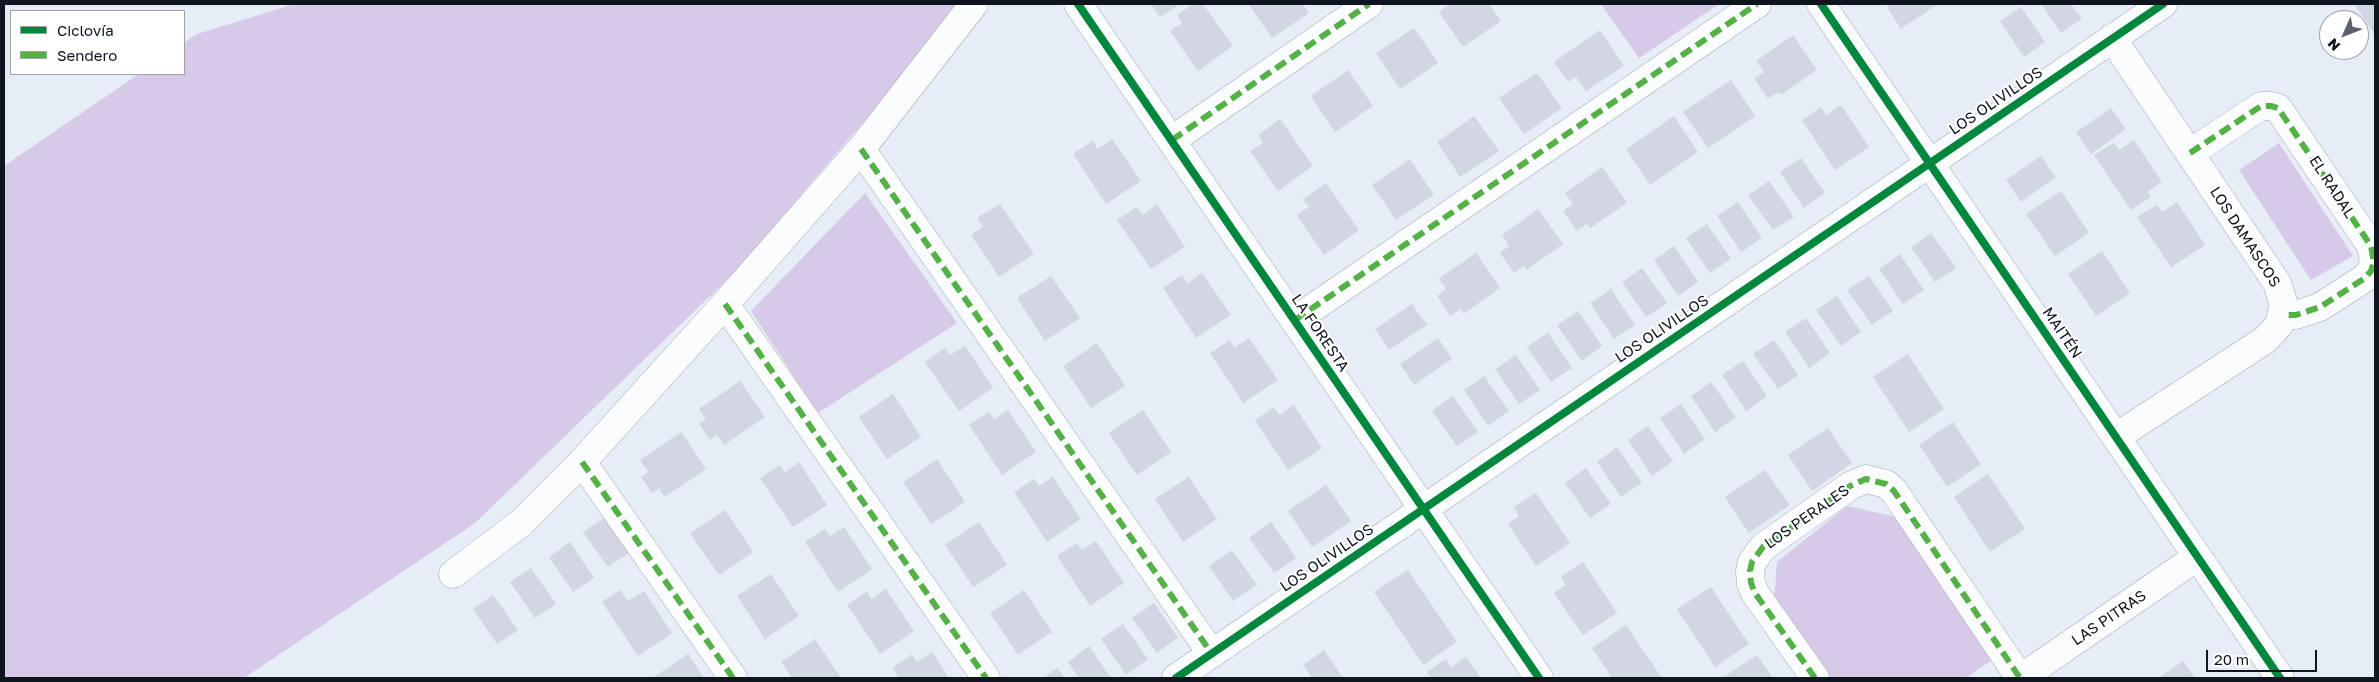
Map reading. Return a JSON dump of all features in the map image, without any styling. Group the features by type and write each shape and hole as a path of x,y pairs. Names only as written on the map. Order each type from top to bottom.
{"street":[{"path":"453,574 520,523 582,462 725,304 861,149 974,4"},
{"name":"LA FORESTA","path":"1078,4 1539,678"},
{"path":"1172,140 1369,4"},
{"path":"1294,320 1757,4"},
{"name":"MAITÉN","path":"1821,4 2280,678"},
{"name":"LOS OLIVILLOS","path":"1176,678 2162,4"},
{"name":"LOS DAMASCOS","path":"2112,38 2277,283 2284,304 2283,315"},
{"name":"EL RADAL","path":"2190,153 2261,106 2278,108 2371,246 2374,262 2371,271 2365,278 2320,307 2296,315 2283,315"},
{"path":"861,149 1212,654"},
{"path":"725,304 986,678"},
{"path":"2116,437 2266,340 2273,334 2283,315"},
{"path":"582,462 733,678"},
{"name":"LOS PERALES","path":"1815,678 1755,593 1751,583 1752,562 1763,547 1850,486 1866,479 1886,484 1894,491 2020,678"},
{"name":"LAS PITRAS","path":"2020,678 2197,557"}],"shaded area":[{"path":"294,4 964,4 736,271 475,523 244,678 4,678 4,166 138,75 185,75 185,42 197,34"},
{"path":"1601,4 1719,4 1639,58"},
{"path":"2279,143 2353,256 2311,280 2239,170"},
{"path":"865,193 957,323 818,413 751,311"},
{"path":"1847,506 1897,517 1995,658 1966,678 1830,678 1774,601 1777,562"}],"building":[{"path":"1151,4 1180,4 1160,17"},
{"path":"1193,4 1203,4 1233,46 1198,71 1170,31 1182,23 1177,15"},
{"path":"1303,4 1309,13 1272,38 1249,5"},
{"path":"1450,4 1489,4 1501,21 1463,47 1439,12"},
{"path":"1891,4 1938,4 1901,29 1887,7"},
{"path":"2041,4 2071,4 2082,19 2061,33"},
{"path":"2354,4 2375,4 2375,35 2369,26 2369,10 2358,10"},
{"path":"2021,7 2045,42 2024,57 2000,21"},
{"path":"1414,28 1438,63 1400,89 1376,53"},
{"path":"1600,30 1624,66 1586,91 1576,77 1568,82 1554,62"},
{"path":"1793,35 1817,70 1781,95 1778,92 1768,99 1754,78 1764,72 1756,61"},
{"path":"1348,70 1373,106 1335,132 1311,96"},
{"path":"1537,73 1562,108 1524,134 1499,98"},
{"path":"1731,80 1755,116 1708,148 1683,112"},
{"path":"1841,105 1869,147 1835,170 1802,120 1821,107 1826,115"},
{"path":"2111,108 2126,129 2091,154 2076,132"},
{"path":"1474,116 1499,151 1460,177 1437,142"},
{"path":"1674,116 1698,152 1650,185 1626,149"},
{"path":"1280,119 1313,166 1278,191 1250,151 1263,143 1258,135"},
{"path":"1112,139 1141,181 1106,204 1073,154 1093,141 1097,149"},
{"path":"2134,140 2162,182 2148,192 2151,197 2131,210 2094,155 2114,143 2119,150"},
{"path":"2041,156 2056,177 2021,202 2006,180"},
{"path":"1801,158 1825,193 1804,208 1780,172"},
{"path":"1410,159 1434,195 1396,220 1372,185"},
{"path":"1602,167 1627,203 1590,228 1587,224 1577,231 1563,211 1573,204 1565,193"},
{"path":"1769,181 1794,217 1773,230 1748,195"},
{"path":"1326,183 1359,230 1324,255 1297,215 1309,207 1303,199"},
{"path":"2061,191 2089,233 2055,256 2026,214"},
{"path":"1738,202 1762,238 1741,252 1717,216"},
{"path":"2177,202 2205,245 2171,267 2137,217 2157,205 2162,212"},
{"path":"1000,204 1034,254 999,277 971,235 983,227 977,218"},
{"path":"1157,204 1185,247 1151,269 1117,220 1137,207 1142,215"},
{"path":"1538,209 1563,244 1526,270 1524,266 1514,273 1500,253 1509,246 1502,235"},
{"path":"1707,224 1731,259 1710,273 1686,238"},
{"path":"1931,233 1956,268 1935,282 1911,247"},
{"path":"1674,246 1698,282 1678,296 1654,260"},
{"path":"2102,251 2130,293 2096,316 2068,274"},
{"path":"1476,253 1500,288 1463,314 1461,309 1450,316 1437,296 1446,289 1439,278"},
{"path":"1900,254 1924,290 1903,304 1879,269"},
{"path":"1642,268 1667,303 1646,317 1622,282"},
{"path":"1202,273 1231,315 1196,338 1163,288 1182,275 1188,283"},
{"path":"1051,276 1080,318 1045,341 1017,298"},
{"path":"1869,276 1893,311 1872,325 1847,290"},
{"path":"1611,289 1635,325 1614,339 1590,303"},
{"path":"1837,296 1861,332 1841,346 1816,310"},
{"path":"1412,304 1427,325 1389,350 1375,329"},
{"path":"1578,311 1602,346 1582,361 1557,325"},
{"path":"1806,318 1830,353 1809,368 1785,332"},
{"path":"1548,333 1572,368 1551,382 1527,347"},
{"path":"1249,338 1278,380 1243,403 1210,353 1230,340 1234,348"},
{"path":"1438,338 1452,359 1414,385 1400,364"},
{"path":"1774,340 1798,375 1778,389 1753,354"},
{"path":"1097,343 1125,386 1091,408 1063,366"},
{"path":"965,346 993,388 959,411 925,362 945,348 950,355"},
{"path":"1908,354 1944,409 1909,432 1873,377"},
{"path":"1516,355 1540,390 1519,404 1495,369"},
{"path":"1743,361 1767,396 1746,411 1722,375"},
{"path":"1484,376 1509,411 1488,426 1464,390"},
{"path":"740,381 765,417 724,445 717,435 710,440 699,424 706,419 699,409"},
{"path":"1711,382 1736,417 1715,432 1691,396"},
{"path":"893,394 921,437 887,459 859,417"},
{"path":"1453,396 1478,432 1457,446 1432,411"},
{"path":"1681,404 1705,439 1684,454 1660,418"},
{"path":"1294,405 1322,448 1288,470 1255,420 1274,407 1279,415"},
{"path":"1008,410 1036,452 1002,475 969,425 989,412 994,419"},
{"path":"1143,410 1171,452 1137,475 1109,433"},
{"path":"1953,422 1981,464 1947,487 1919,445"},
{"path":"1648,426 1673,461 1652,476 1628,440"},
{"path":"1828,428 1852,463 1812,491 1788,455"},
{"path":"681,432 706,469 665,497 659,488 652,493 641,477 648,472 640,460"},
{"path":"1617,447 1642,483 1621,497 1597,462"},
{"path":"937,459 965,502 931,524 903,482"},
{"path":"799,462 827,505 793,527 760,478 780,465 785,472"},
{"path":"1586,468 1611,504 1590,518 1565,483"},
{"path":"1765,470 1790,505 1749,533 1725,497"},
{"path":"1988,474 2025,529 1990,552 1954,497"},
{"path":"1053,477 1081,519 1047,542 1014,492 1034,479 1039,486"},
{"path":"1189,477 1217,519 1183,542 1155,499"},
{"path":"1326,485 1351,521 1312,547 1288,511"},
{"path":"1536,493 1570,543 1536,566 1508,524 1519,516 1514,507"},
{"path":"725,510 753,552 719,575 690,533"},
{"path":"604,518 629,553 608,567 583,532"},
{"path":"979,522 1007,565 973,587 945,545"},
{"path":"1271,522 1296,558 1274,573 1249,538"},
{"path":"844,527 872,569 838,592 805,542 825,529 830,536"},
{"path":"1096,541 1124,583 1090,606 1057,556 1077,543 1082,550"},
{"path":"570,542 594,578 573,592 549,557"},
{"path":"1232,550 1257,585 1233,601 1209,566"},
{"path":"1583,562 1617,613 1583,635 1554,593 1566,585 1561,577"},
{"path":"531,568 556,604 535,618 510,582"},
{"path":"1408,570 1457,642 1423,665 1374,592"},
{"path":"771,574 799,616 765,639 737,596"},
{"path":"1711,587 1749,644 1715,667 1677,609"},
{"path":"886,589 914,631 880,654 847,605 867,591 871,599"},
{"path":"620,590 628,601 644,591 672,633 638,656 602,602"},
{"path":"1024,590 1052,632 1018,655 990,613"},
{"path":"493,595 518,630 497,644 473,609"},
{"path":"1154,603 1178,638 1157,653 1132,618"},
{"path":"1123,624 1148,659 1126,675 1101,639"},
{"path":"1626,625 1662,678 1612,678 1592,648"},
{"path":"815,639 841,678 792,678 781,662"},
{"path":"1089,646 1111,678 1079,678 1068,662"},
{"path":"1324,650 1343,678 1312,678 1303,665"},
{"path":"932,652 949,678 899,678 893,668 912,654 917,662"},
{"path":"688,654 704,678 654,677"},
{"path":"1757,655 1773,678 1722,678"},
{"path":"1466,657 1481,678 1431,678 1427,672 1446,659 1451,667"},
{"path":"2183,661 2195,678 2159,678"},
{"path":"1057,668 1065,678 1043,678"}],"marked path":[{"path":"1172,140 1369,4"},
{"path":"1295,320 1757,4"},
{"path":"2190,153 2261,106 2278,108 2371,246 2374,262 2371,271 2365,278 2320,307 2296,315 2283,315"},
{"path":"861,149 1212,654"},
{"path":"725,304 986,678"},
{"path":"582,462 733,678"},
{"path":"1815,678 1755,593 1751,583 1750,571 1752,562 1763,547 1850,486 1866,479 1886,484 1894,491 2020,678"}],"cycle path":[{"path":"1078,4 1539,678"},
{"path":"1821,4 2280,678"},
{"path":"1176,678 2163,4"}]}
